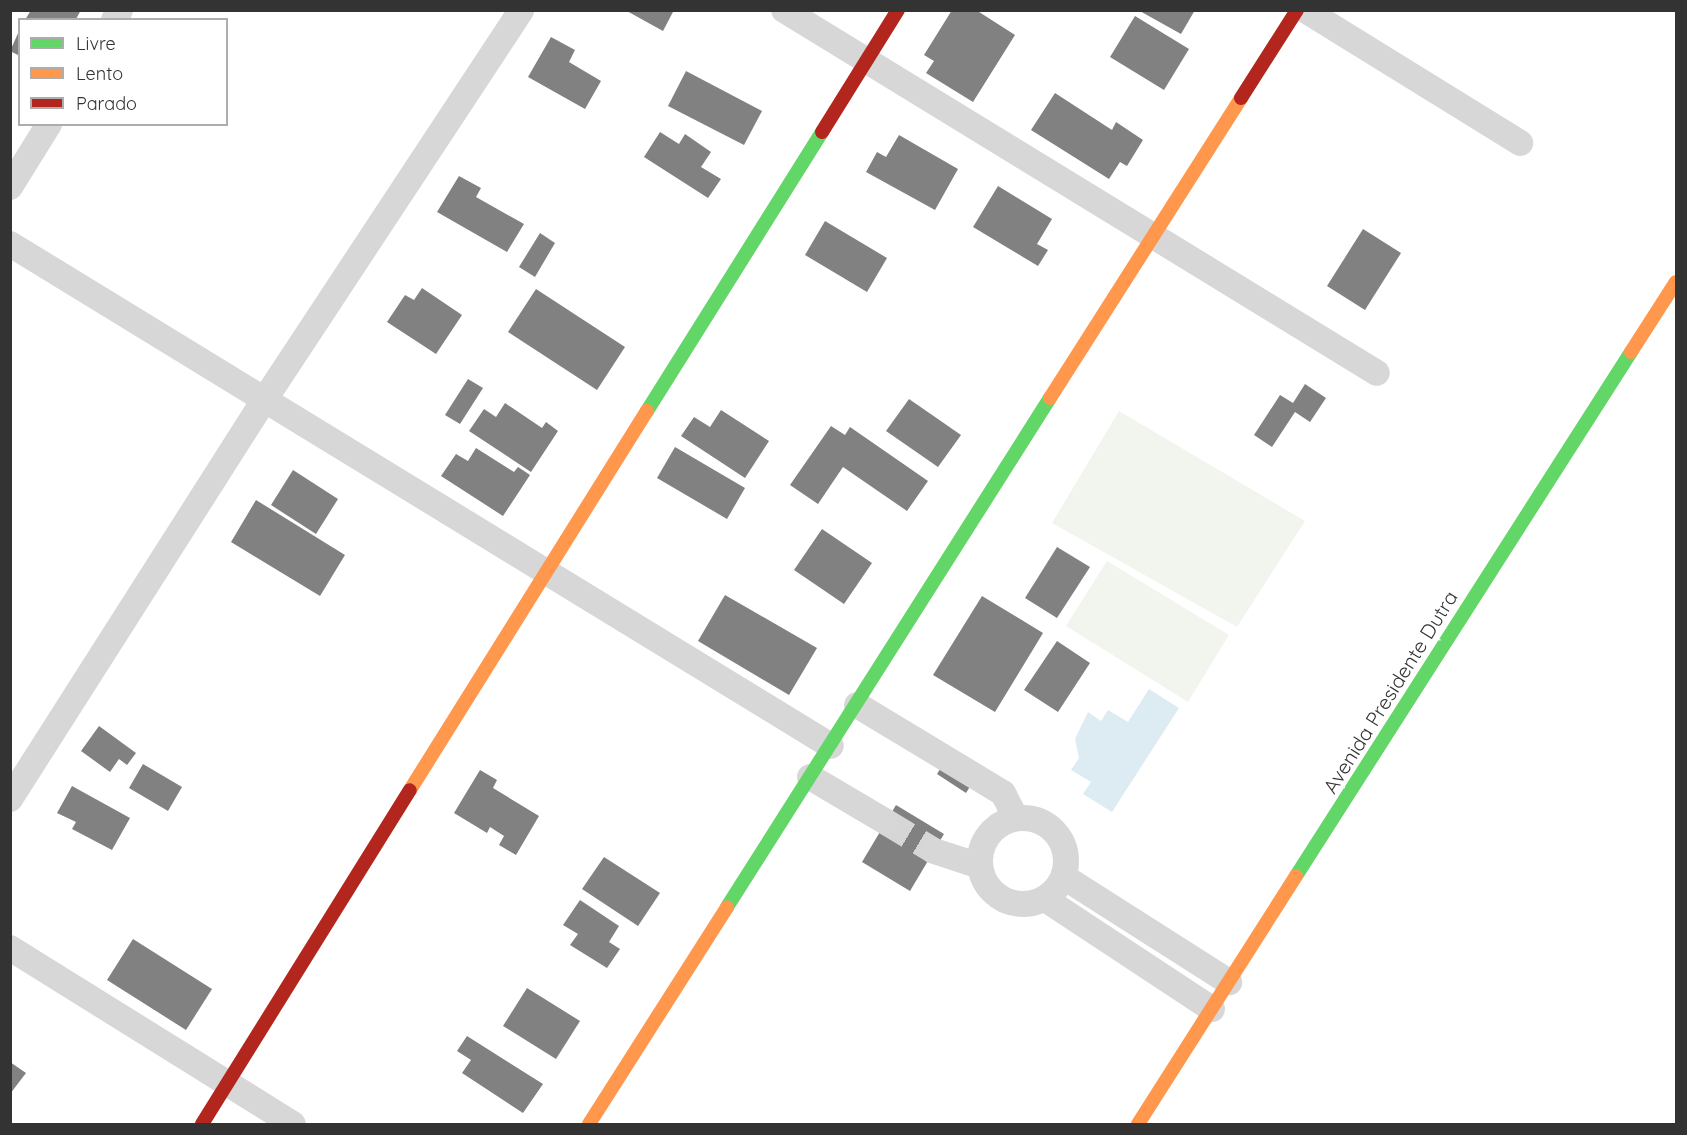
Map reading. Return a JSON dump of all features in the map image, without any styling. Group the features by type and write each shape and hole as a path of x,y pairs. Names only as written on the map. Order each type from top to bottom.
{"main road":[{"path":"202,1125 898,10"},
{"path":"590,1125 1156,236 1297,10"},
{"name":"Avenida Presidente Dutra","path":"1138,1125 1677,282"}],"street":[{"path":"10,800 263,402 521,10"},
{"path":"784,10 1377,373"},
{"path":"1305,10 1520,143"},
{"path":"10,187 48,126"},
{"path":"10,244 263,402 831,746"},
{"path":"857,705 1003,793 1016,818"},
{"path":"810,777 886,822"},
{"path":"1016,818 1041,821 1056,833 1065,850 1064,877 1045,899 1024,904 1003,900 984,880 980,866 985,840 1003,822 1016,818"},
{"path":"934,851 980,866"},
{"path":"1064,877 1229,982"},
{"path":"1045,899 1212,1009"},
{"path":"10,948 293,1125"}],"shaded area":[{"path":"1119,411 1305,521 1237,627 1052,523"},
{"path":"1107,561 1229,635 1188,702 1066,626"},
{"path":"1149,689 1179,708 1112,812 1083,794 1091,782 1071,770 1079,758 1075,739 1088,712 1101,721 1108,710 1128,722"}],"building":[{"path":"31,10 81,10 77,18 26,18"},
{"path":"625,10 674,10 663,31"},
{"path":"952,10 976,10 1015,35 973,102 926,73 934,61 924,55"},
{"path":"1138,10 1195,10 1181,34"},
{"path":"1135,16 1189,49 1164,90 1110,57"},
{"path":"18,33 18,55 10,51"},
{"path":"551,37 575,50 569,62 601,81 585,109 528,77"},
{"path":"686,71 762,111 744,145 668,106"},
{"path":"1055,93 1112,130 1116,122 1143,140 1127,166 1120,162 1109,179 1031,130"},
{"path":"660,132 679,144 685,134 711,152 701,167 721,179 708,198 644,157"},
{"path":"899,135 958,169 935,210 866,172 877,152 886,157"},
{"path":"459,176 481,188 476,197 524,224 507,252 437,212"},
{"path":"998,186 1052,219 1037,244 1048,250 1038,266 973,227"},
{"path":"825,221 887,258 867,292 805,255"},
{"path":"1363,229 1401,253 1365,310 1327,286"},
{"path":"540,233 555,243 535,277 519,267"},
{"path":"422,288 462,315 436,354 387,322 405,295 414,300"},
{"path":"536,289 625,347 597,390 508,332"},
{"path":"468,379 483,388 460,424 445,415"},
{"path":"1305,384 1326,398 1310,422 1295,412 1272,447 1254,435 1280,395 1293,403"},
{"path":"909,399 961,435 938,467 886,431"},
{"path":"505,403 542,428 546,422 558,431 531,472 469,431 484,409 496,417"},
{"path":"721,410 769,441 745,478 681,436 694,417 710,427"},
{"path":"831,426 845,435 850,427 928,481 907,511 843,467 818,504 790,485"},
{"path":"675,447 745,488 727,519 657,478"},
{"path":"476,448 514,472 518,467 530,475 503,516 441,476 456,454 468,461"},
{"path":"293,470 338,499 316,534 271,505"},
{"path":"256,500 345,555 320,596 231,542"},
{"path":"822,529 872,563 844,604 794,570"},
{"path":"1057,547 1090,567 1057,618 1025,598"},
{"path":"725,595 817,648 789,695 698,641"},
{"path":"982,596 1043,633 995,712 933,675"},
{"path":"1057,641 1090,663 1058,712 1024,690"},
{"path":"99,726 136,753 127,765 119,759 110,772 81,751"},
{"path":"143,764 182,787 168,811 129,788"},
{"path":"942,766 971,785 966,793 937,774"},
{"path":"480,770 497,780 493,788 539,816 516,855 499,845 504,836 490,827 487,833 454,813"},
{"path":"72,786 130,818 112,850 72,829 76,822 57,813"},
{"path":"896,805 944,834 910,891 862,862"},
{"path":"604,857 660,893 638,926 582,889"},
{"path":"580,900 619,926 609,942 620,949 607,968 570,945 578,934 563,925"},
{"path":"133,939 212,989 186,1030 107,980"},
{"path":"527,988 580,1021 556,1059 503,1026"},
{"path":"467,1036 543,1084 523,1113 462,1073 471,1060 457,1051"},
{"path":"10,1062 26,1073 10,1094"}],"tunnel":[{"path":"886,822 934,851"}],"traffic: fast":[{"path":"647,411 822,132"},
{"path":"1296,876 1631,352"},
{"path":"727,907 1050,398"}],"traffic: slow":[{"path":"1050,398 1241,98"},
{"path":"1631,352 1676,282"},
{"path":"410,790 647,411"},
{"path":"1138,1124 1296,876"},
{"path":"589,1124 727,907"}],"traffic: jam":[{"path":"822,132 898,10"},
{"path":"1241,98 1297,10"},
{"path":"202,1124 410,790"}]}
